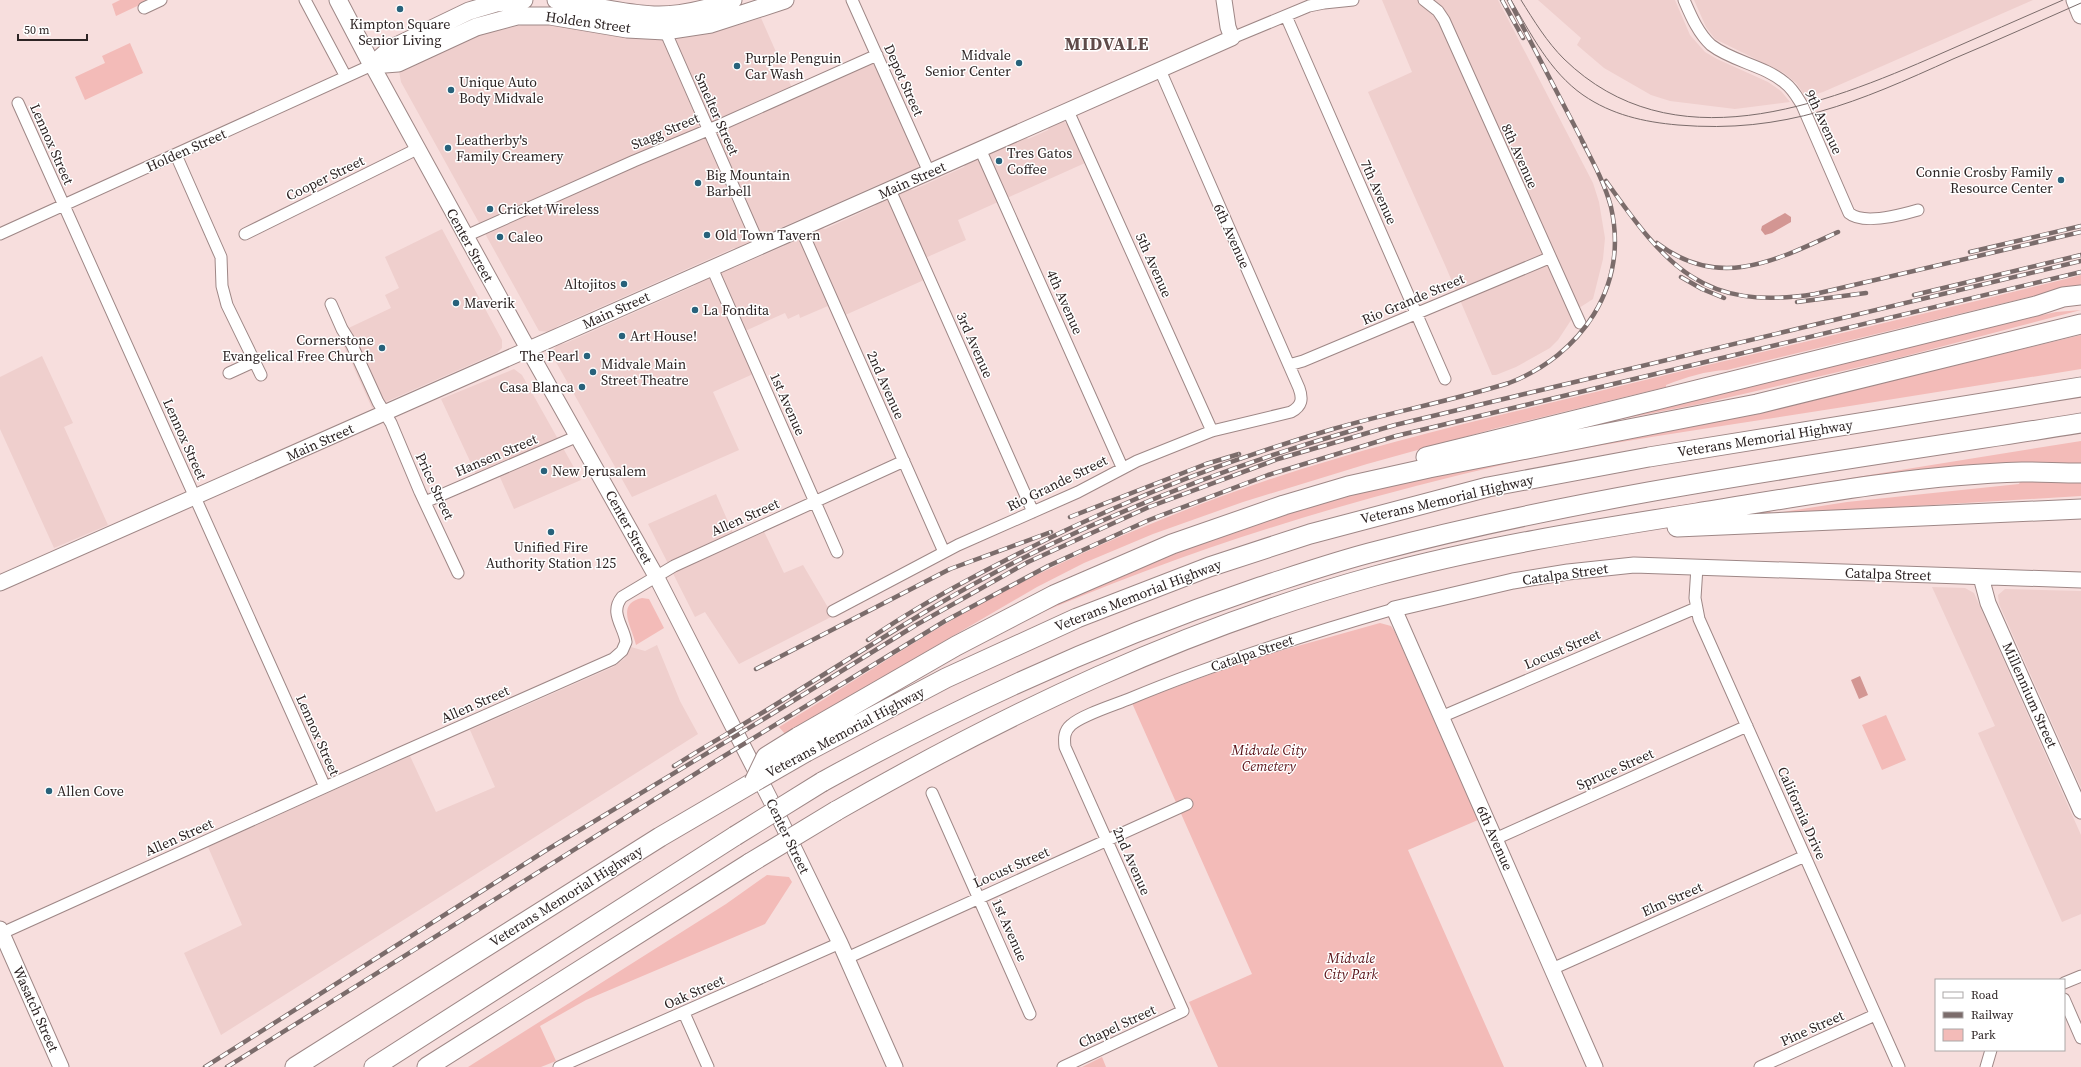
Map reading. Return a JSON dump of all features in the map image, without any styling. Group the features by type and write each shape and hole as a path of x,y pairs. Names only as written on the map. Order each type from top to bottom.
{"highway":[{"path":"802,744 1015,614 1095,576 1299,493 1431,456 2036,306 2063,296 2081,295"},
{"path":"2036,306 2081,303"},
{"path":"1204,532 1290,503 1368,481 1730,410 2073,326"},
{"name":"Veterans Memorial Highway","path":"296,1067 660,837 754,782 802,744 1070,621 1209,567 1310,534 1496,485 1649,456 2081,387"},
{"path":"374,1067 822,782 887,746 957,712 1138,631 1224,599 1375,551 1530,514 1645,492 2081,423"},
{"path":"427,1067 750,863 836,811 902,774 1059,693 1186,639 1279,605 1426,563 1531,540 1749,504 1862,488 2022,472 2081,473"},
{"path":"1531,540 1648,528 1732,523 2081,508"}],"main road":[{"name":"Center Street","path":"338,0 372,65"},
{"name":"Holden Street","path":"372,65 390,49 469,10 495,2 524,0"},
{"name":"Holden Street","path":"556,0 658,15 704,9 733,0"},
{"name":"Holden Street","path":"372,65 398,63 476,27 517,16 550,16 627,28 665,31 712,24 785,0"},
{"path":"2075,0 2081,15"}],"street":[{"path":"144,8 161,0"},
{"path":"305,0 346,77"},
{"name":"Depot Street","path":"852,0 929,172"},
{"path":"1224,0 1228,27 1232,38"},
{"name":"Main Street","path":"0,583 1232,38 1309,6 1353,0"},
{"name":"9th Avenue","path":"1684,0 1702,34 1711,44 1723,52 1779,78 1794,92 1802,105 1849,213 1865,220 1918,210"},
{"name":"8th Avenue","path":"1427,2 1444,20 1549,258 1580,323"},
{"name":"Smelter Street","path":"658,15 760,247"},
{"name":"7th Avenue","path":"1286,16 1445,379"},
{"name":"Stagg Street","path":"466,236 877,55"},
{"name":"Holden Street","path":"0,234 372,65"},
{"name":"Center Street","path":"372,65 528,349 656,576 770,799 847,958 895,1067"},
{"name":"6th Avenue","path":"1160,70 1301,395 1301,403"},
{"name":"Lennox Street","path":"18,103 325,787"},
{"name":"5th Avenue","path":"1068,110 1212,431"},
{"name":"Cooper Street","path":"245,234 417,149"},
{"name":"4th Avenue","path":"980,149 1122,467"},
{"path":"176,155 221,257 222,286 224,295 253,362 261,375"},
{"name":"3rd Avenue","path":"890,190 1033,512"},
{"name":"2nd Avenue","path":"801,229 944,552"},
{"name":"Rio Grande Street","path":"1288,365 1303,361 1549,258"},
{"name":"1st Avenue","path":"712,268 837,552"},
{"name":"Price Street","path":"331,304 384,413 391,423 458,573"},
{"path":"229,373 253,362"},
{"name":"Rio Grande Street","path":"833,611 944,552 1078,492 1122,467 1212,431 1291,412 1298,408 1301,403"},
{"name":"Hansen Street","path":"425,502 578,436"},
{"name":"Allen Street","path":"1,932 616,657 624,648 626,642 617,614 618,604 622,597 674,566 904,461"},
{"name":"Catalpa Street","path":"1072,723 1138,695 1312,632 1394,609 1513,581 1568,572 1634,565 2081,580"},
{"name":"California Drive","path":"1697,567 1696,608 1875,1016 1899,1067"},
{"name":"Millennium Street","path":"1981,577 1988,602 2081,811"},
{"name":"Locust Street","path":"1441,716 1696,608"},
{"name":"6th Avenue","path":"1394,609 1595,1067"},
{"name":"2nd Avenue","path":"1072,723 1064,736 1065,747 1183,1011"},
{"name":"Spruce Street","path":"1495,839 1747,726"},
{"name":"1st Avenue","path":"932,793 1030,1014"},
{"name":"Locust Street","path":"847,958 1187,804"},
{"name":"Elm Street","path":"1552,969 1805,856"},
{"name":"Wasatch Street","path":"1,932 61,1067"},
{"name":"Oak Street","path":"559,1067 840,944"},
{"path":"2065,983 2081,976"},
{"path":"2065,1001 2081,1038"},
{"name":"Chapel Street","path":"1063,1067 1183,1011"},
{"path":"684,1013 708,1067"},
{"name":"Pine Street","path":"1760,1067 1875,1016"},
{"path":"1986,1067 1991,1051"}],"shaded area":[{"path":"1382,0 1498,0 1593,183 1599,202 1605,238 1603,259 1593,299 1579,308 1558,340 1550,348 1516,367 1496,375 1492,375 1368,92 1412,72"},
{"path":"1538,0 1675,0 1690,35 1705,52 1768,82 1781,91 1790,102 1735,109 1670,101 1651,95 1604,68 1577,45 1581,38"},
{"path":"1694,0 2033,0 1823,92 1806,97 1796,83 1784,73 1715,39 1706,27"},
{"path":"761,18 792,88 871,52 919,162 918,169 909,174 905,173 778,229 776,234 739,250 734,248 558,326 550,332 539,331 401,82 399,71 471,37 522,25 550,24 628,37 656,39 706,34"},
{"path":"1063,121 1068,125 1085,163 958,220 966,240 925,258 933,276 834,320 828,306 800,318 799,314 788,319 785,313 745,331 762,370 713,392 739,450 632,497 552,355 552,352 557,345 566,343 694,286 698,281 729,266 734,268 784,246 786,241 821,228 825,229 875,206 877,202 907,188 913,190 964,167 965,164 1026,137 1028,139 1048,130 1049,126"},
{"path":"1785,213 1791,217 1791,222 1772,233 1765,235 1761,230 1762,226"},
{"path":"442,229 502,340 502,348 497,353 372,408 338,333 391,308 385,295 399,288 385,257"},
{"path":"42,356 73,423 64,427 108,525 54,548 0,429 0,377"},
{"path":"514,369 522,375 581,480 514,509 495,466 476,474 441,399"},
{"path":"716,494 733,533 759,521 784,573 803,565 833,616 739,664 705,612 695,617 648,524"},
{"path":"1932,587 1965,588 1974,593 2081,835 2081,914 2062,922 1978,733 1995,726"},
{"path":"2005,589 2081,591 2081,788 1999,604 1998,595"},
{"path":"657,645 680,701 698,734 221,1035 184,953 242,925 208,847 410,756 436,812 495,787 470,730 613,667 624,659 631,647 645,651"},
{"path":"1860,676 1868,695 1859,699 1851,680"}],"green space":[{"path":"120,0 150,0 116,16 112,4"},
{"path":"130,43 143,73 85,100 75,77 105,63 102,56"},
{"path":"2081,275 2081,289 2029,297 1727,370 1696,375 1666,385 1666,387 1497,428 1367,464 1243,502 1153,534 1084,563 1037,587 785,734 779,727 935,630 1020,583 1085,552 1150,524 1261,482 1351,454 1442,429"},
{"path":"2081,310 1898,358 1700,404 1523,438 1894,348 2056,312"},
{"path":"2081,335 2081,369 1589,447 1506,464 1382,495 1259,531 1139,574 1020,622 1046,605 1200,539 1383,483 1620,441 1712,423"},
{"path":"2081,441 2081,464 1639,512"},
{"path":"2020,482 2081,482 2081,496 1736,517 1770,511 1771,514 1847,502 2019,484"},
{"path":"642,598 649,599 664,628 636,645 627,617 627,611 629,605"},
{"path":"1380,623 1391,626 1395,632 1478,820 1408,850 1504,1067 1218,1067 1189,1002 1252,974 1132,703 1255,658"},
{"path":"1886,715 1906,760 1882,770 1862,725"},
{"path":"767,875 789,877 792,882 765,924 586,1000 540,1026 556,1061 541,1067 468,1067 726,904"},
{"path":"1102,1057 1106,1067 1082,1067"}],"tram line":[{"path":"1511,0 1542,52 1551,64 1571,86 1594,102 1605,108 1653,122 1717,127 1753,125 1820,112 1885,89 2081,3"},
{"path":"1521,0 1541,31 1564,59 1606,91 1652,110 1699,117 1748,115 1798,106 1847,91 1940,54 2063,0"}],"railway":[{"path":"1502,0 1523,38"},
{"path":"1509,0 1585,146"},
{"path":"868,640 934,598 969,579 1044,541 1124,504 1207,471 1291,442 1377,417 1509,383 1535,371 1558,355 1578,336 1594,314 1606,290 1613,264 1615,236 1611,207 1602,182 1582,141"},
{"path":"1606,181 1648,237 1669,259 1691,276 1715,289 1744,296 1776,298 1815,294 2081,232"},
{"path":"1970,252 2081,226"},
{"path":"1657,243 1680,257 1703,265 1725,268 1748,266 1770,260 1793,252 1838,232"},
{"path":"1914,295 2081,255"},
{"path":"205,1067 545,851 916,625 1028,562 1149,507 1278,459 1395,425 2081,261"},
{"path":"227,1067 711,764 945,621 1048,566 1149,520 1268,475 1396,436 2081,272"},
{"path":"1681,277 1702,289 1724,298"},
{"path":"1797,302 1866,293"},
{"path":"674,766 926,611 1023,558 1064,538 1189,485 1231,469 1361,428"},
{"path":"1070,517 1206,464 1239,454"},
{"path":"756,669 950,569 1051,532"}],"place":[{"name":"Kimpton Square Senior Living","path":"400,9"},
{"name":"Midvale Senior Center","path":"1019,63"},
{"name":"Purple Penguin Car Wash","path":"737,66"},
{"name":"Unique Auto Body Midvale","path":"451,90"},
{"name":"Leatherby's Family Creamery","path":"448,148"},
{"name":"Tres Gatos Coffee","path":"999,161"},
{"name":"Connie Crosby Family Resource Center","path":"2061,180"},
{"name":"Big Mountain Barbell","path":"698,183"},
{"name":"Cricket Wireless","path":"490,209"},
{"name":"Old Town Tavern","path":"707,235"},
{"name":"Caleo","path":"500,237"},
{"name":"Altojitos","path":"624,284"},
{"name":"Maverik","path":"456,303"},
{"name":"La Fondita","path":"695,310"},
{"name":"Art House!","path":"622,336"},
{"name":"Cornerstone Evangelical Free Church","path":"382,348"},
{"name":"The Pearl","path":"587,356"},
{"name":"Midvale Main Street Theatre","path":"593,372"},
{"name":"Casa Blanca","path":"582,387"},
{"name":"New Jerusalem","path":"544,471"},
{"name":"Unified Fire Authority Station 125","path":"551,532"},
{"name":"Allen Cove","path":"49,791"}],"district":[{"name":"MIDVALE","path":"1107,44"}],"park label":[{"name":"Midvale City Cemetery","path":"1269,758"},
{"name":"Midvale City Park","path":"1351,966"}]}
